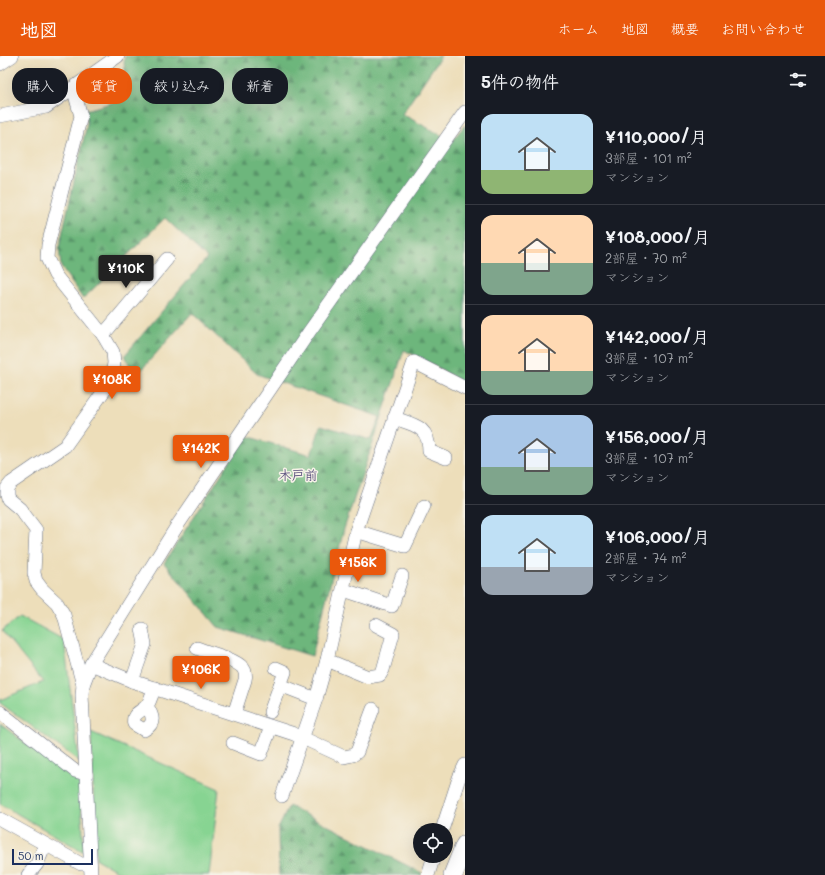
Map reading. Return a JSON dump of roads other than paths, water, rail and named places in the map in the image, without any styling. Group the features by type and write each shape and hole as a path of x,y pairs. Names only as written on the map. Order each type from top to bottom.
{"highway":[{"path":"453,875 465,845"}],"street":[{"path":"0,64 12,56"},
{"path":"0,116 46,107 118,56"},
{"path":"73,88 81,116 43,250 55,275 103,335 113,352 114,363 111,381 65,446 11,483 3,494 20,509 36,530 34,573 36,581 57,603 64,615 83,685 83,715 91,870"},
{"path":"83,685 91,664 221,461 309,332 465,112"},
{"path":"103,335 167,259"},
{"path":"282,796 316,699 327,660 344,590 356,531 414,362 465,388"},
{"path":"394,418 420,428 426,434 429,441 429,451 446,458"},
{"path":"356,531 405,546 424,506"},
{"path":"344,590 392,606 402,576"},
{"path":"327,660 368,677 380,675 383,670 393,634 376,626"},
{"path":"132,681 145,644 142,629"},
{"path":"196,648 236,662 244,669 246,675 245,680 234,714"},
{"path":"91,664 132,681 302,738 344,756 353,756 357,752 373,709"},
{"path":"270,712 285,672 276,668"},
{"path":"280,685 316,699"},
{"path":"147,706 155,688"},
{"path":"0,712 76,771 86,774"},
{"path":"233,743 261,754 271,727"},
{"path":"444,823 459,778 465,766"},
{"path":"0,819 91,870"},
{"path":"28,875 37,864 45,844"},
{"path":"428,875 432,863"}],"district":[{"name":"木戸前","path":"298,474"}]}
